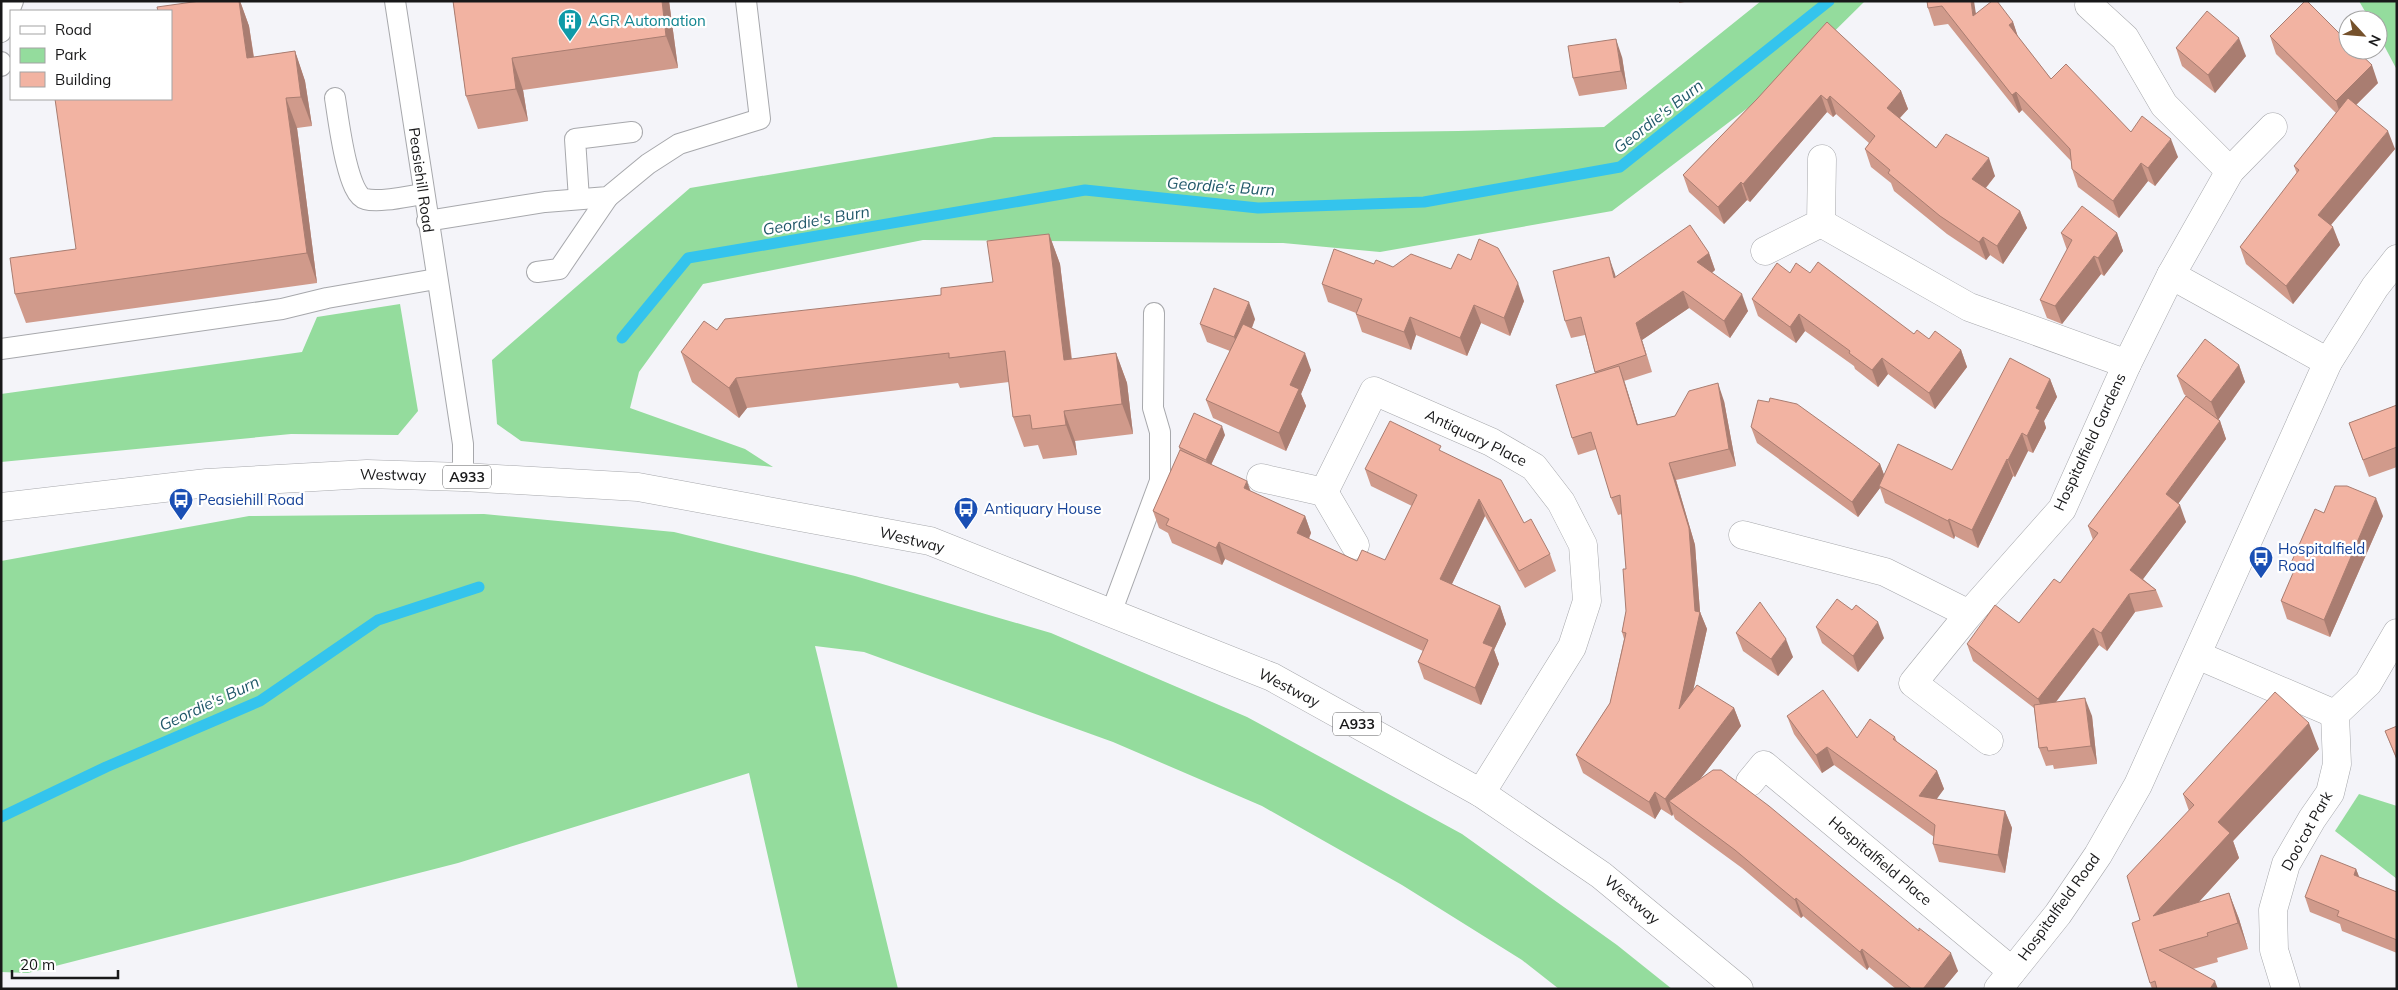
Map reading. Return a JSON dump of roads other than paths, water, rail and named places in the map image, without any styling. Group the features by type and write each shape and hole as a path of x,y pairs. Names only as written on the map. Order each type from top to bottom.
{"street":[{"path":"2089,5 2125,38 2164,105 2230,171"},
{"name":"Hospitalfield Gardens","path":"1989,740 1914,683 1969,614 2062,509 2127,364 2171,275 2230,171 2272,127"},
{"path":"1821,223 1822,159"},
{"path":"1765,251 1821,223"},
{"path":"1821,223 1969,307 2127,364"},
{"name":"Hospitalfield Road","path":"2005,980 2058,914 2098,855 2138,785 2328,362 2375,287 2397,259"},
{"path":"2171,275 2328,362"},
{"name":"Antiquary Place","path":"1324,492 1374,391 1491,442 1534,467 1561,502 1583,544 1587,601 1572,646 1481,793"},
{"name":"Westway","path":"1,508 208,483 367,474 463,476 638,487 930,541 1272,677 1481,793 1601,875 1739,989"},
{"path":"1261,478 1324,492 1355,545"},
{"path":"1743,535 1885,572 1969,614"},
{"path":"2196,655 2335,714 2368,682 2397,633"},
{"name":"Doo'cot Park","path":"2286,989 2274,950 2273,910 2286,864 2312,819 2330,793 2336,764 2335,714"},
{"name":"Hospitalfield Place","path":"1750,782 1764,765 2005,980"}],"lane":[{"path":"1,32 13,1"},
{"name":"Peasiehill Road","path":"395,1 427,221 463,444 463,476"},
{"path":"537,272 559,269 608,197 648,164 679,144 760,119 746,1"},
{"path":"334,98 350,180 358,195 364,199 374,200 424,194"},
{"path":"580,199 575,139 632,132"},
{"path":"427,221 580,199 608,197"},
{"path":"1,349 282,309 327,298 436,279"},
{"path":"1111,613 1160,481 1160,432 1153,408 1154,313"}],"waterway":[{"name":"Geordie's Burn","path":"622,338 688,258 1085,190 1258,208 1424,202 1620,167 1829,1"},
{"name":"Geordie's Burn","path":"1,817 106,767 260,701 378,620 479,587"}],"place":[{"name":"AGR Automation","path":"570,42"},
{"name":"Peasiehill Road","path":"181,521"},
{"name":"Antiquary House","path":"966,530"},
{"name":"Hospitalfield Road","path":"2261,579"}]}
